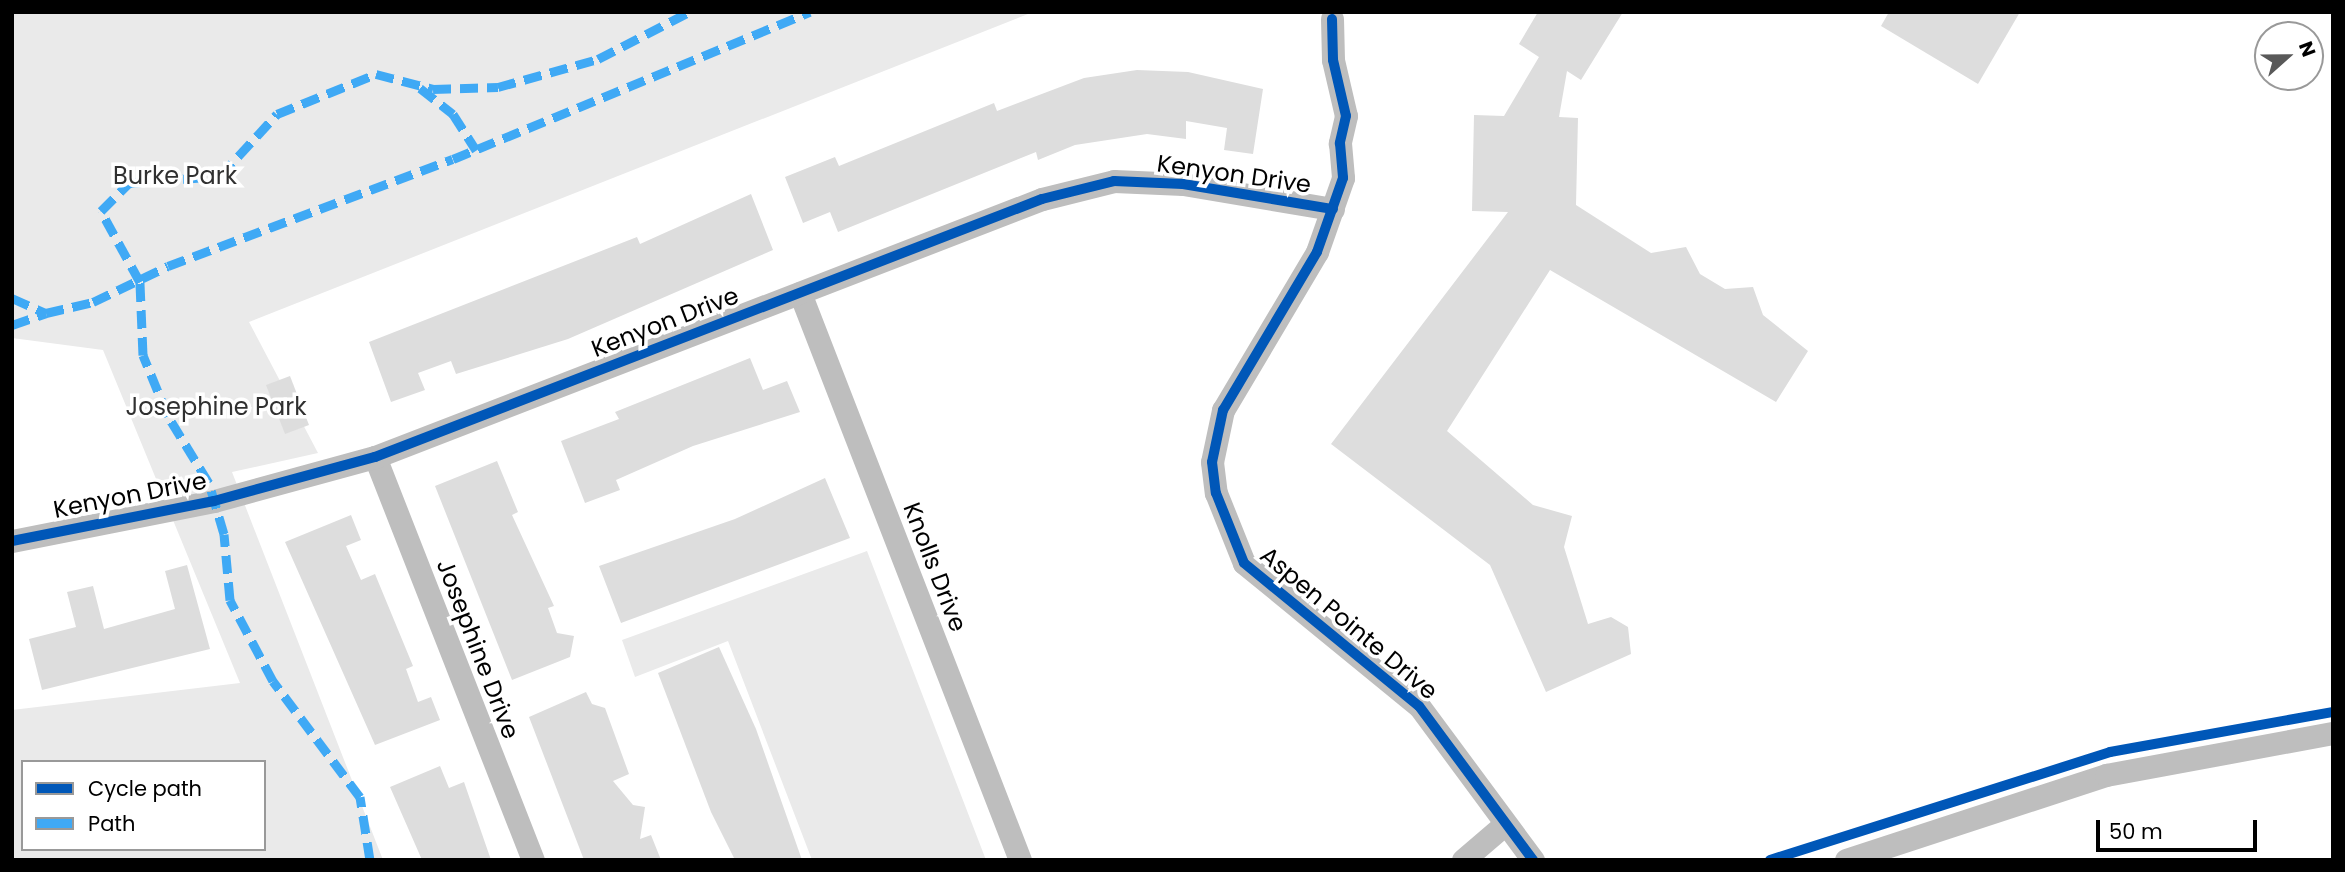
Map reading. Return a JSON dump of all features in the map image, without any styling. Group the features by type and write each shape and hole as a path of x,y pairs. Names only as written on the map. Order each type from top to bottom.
{"street":[{"name":"Aspen Pointe Drive","path":"1332,19 1333,60 1346,116 1340,143 1343,178 1317,253 1223,410 1212,462 1216,493 1244,563 1419,706 1533,860"},
{"name":"Kenyon Drive","path":"12,541 214,500 375,457 1042,199 1114,181 1183,184 1333,209"},
{"name":"Knolls Drive","path":"800,293 1020,860"},
{"name":"Josephine Drive","path":"375,457 533,860"},
{"path":"1846,860 2106,775 2333,733"},
{"path":"1463,860 1505,824"}],"green space":[{"name":"Burke Park","path":"12,12 1033,12 249,322 318,453 232,472 383,860 12,860 12,710 240,683 103,350 12,338"},
{"path":"867,551 986,860 812,860 728,641 635,677 622,640"}],"building":[{"path":"1538,12 1623,12 1581,80 1567,71 1559,117 1578,118 1576,205 1651,253 1686,247 1700,274 1725,289 1753,287 1763,315 1808,351 1776,402 1550,270 1447,431 1533,505 1572,516 1564,547 1588,624 1611,617 1628,627 1631,654 1546,692 1490,565 1331,444 1508,212 1472,211 1474,115 1504,116 1539,57 1519,44"},
{"path":"1889,12 2020,12 1978,84 1881,26"},
{"path":"1137,70 1188,72 1263,89 1253,154 1224,150 1227,128 1186,121 1186,139 1147,134 1075,145 1038,160 1036,152 838,232 830,212 803,223 785,177 835,157 839,166 994,103 997,111 1084,78"},
{"path":"751,194 773,250 568,339 456,374 451,361 418,373 425,390 391,402 369,342 637,237 640,244"},
{"path":"750,358 763,390 787,381 800,412 693,446 616,480 620,490 585,503 561,441 619,419 615,412"},
{"path":"290,376 309,425 285,434 266,385"},
{"path":"497,461 518,512 512,515 554,606 548,608 557,633 574,636 570,657 512,680 435,486"},
{"path":"825,478 850,538 621,623 599,566 735,519"},
{"path":"351,515 361,540 346,546 361,580 375,574 413,666 406,669 418,702 431,697 440,720 375,745 285,542"},
{"path":"187,565 210,649 42,690 29,639 76,627 67,592 93,586 104,629 175,609 165,571"},
{"path":"719,647 756,729 802,860 735,860 711,812 658,673"},
{"path":"586,692 592,704 605,708 629,774 613,781 633,805 645,807 640,839 651,835 661,860 584,860 529,717"},
{"path":"440,766 449,788 464,782 491,860 422,860 390,787"}],"marked path":[{"path":"370,860 360,797 273,681 230,600 224,534 209,483 168,416 143,355 140,282 101,211 129,183 220,176 277,114 376,74 433,89 498,87 598,59 689,12"},
{"path":"12,298 46,313 93,302 168,266 453,159 810,12"},
{"path":"420,88 453,114 476,150"},
{"path":"12,325 46,313"}],"cycle path":[{"path":"1332,19 1333,60 1346,116 1340,143 1343,178 1317,252 1223,410 1212,462 1216,493 1244,563 1419,706 1533,860"},
{"path":"12,541 214,501 375,457 1042,199 1114,181 1183,184 1333,209"},
{"path":"1770,860 2110,752 2333,712"}],"park label":[{"name":"Josephine Park","path":"216,407"}]}
